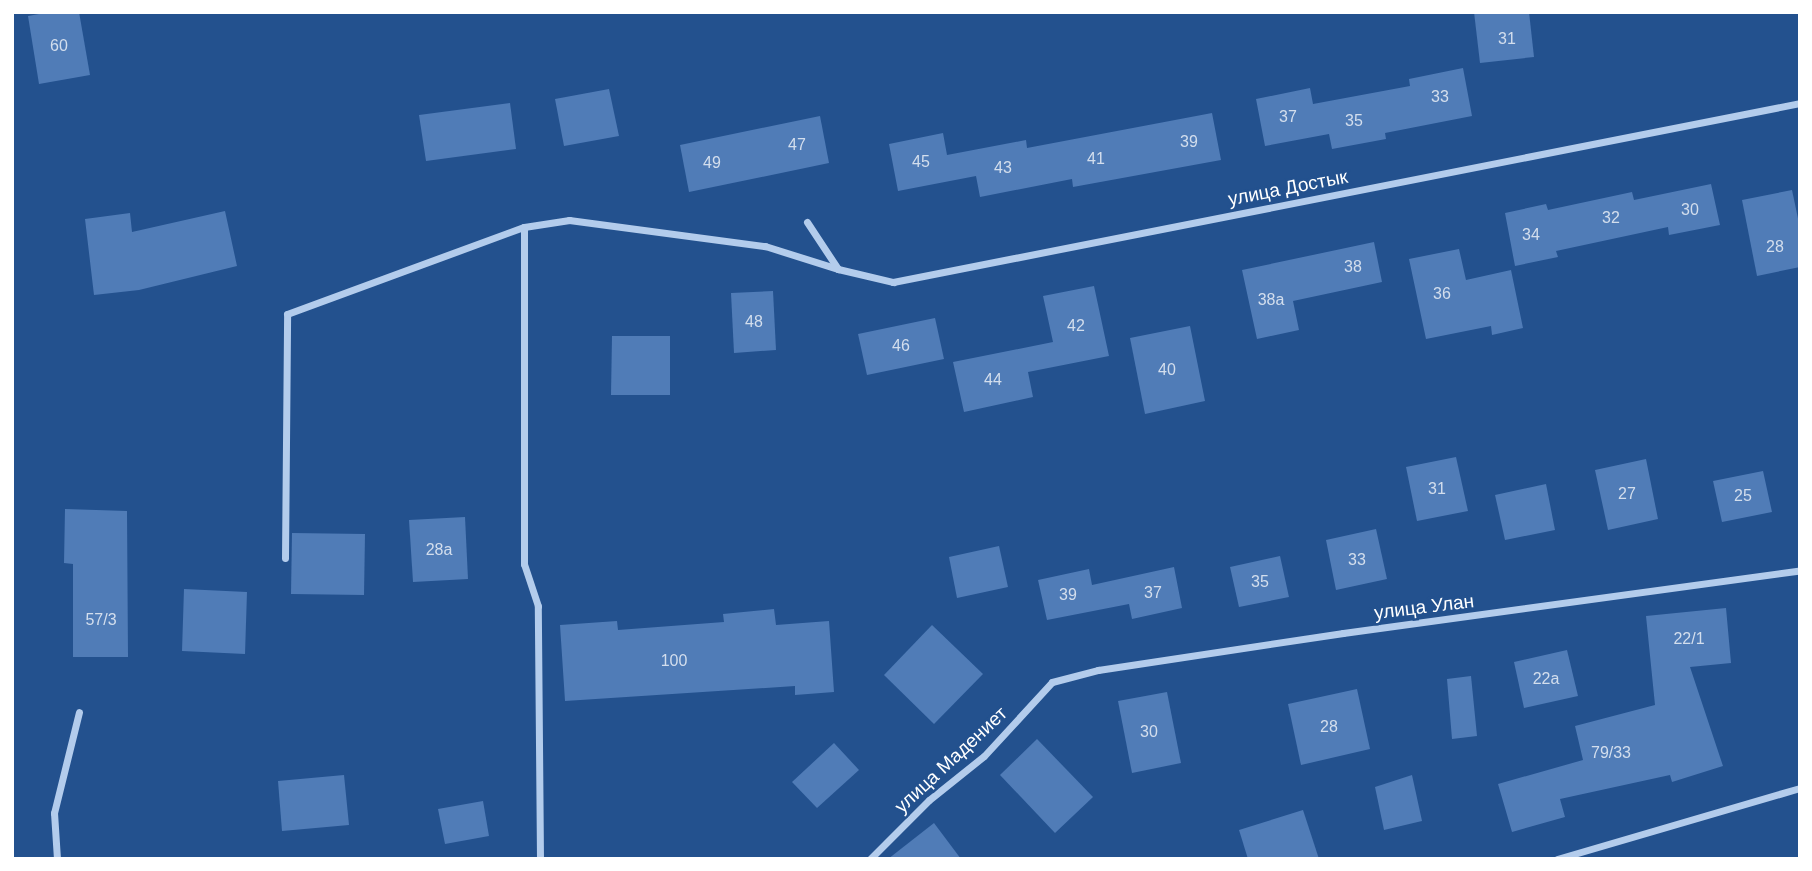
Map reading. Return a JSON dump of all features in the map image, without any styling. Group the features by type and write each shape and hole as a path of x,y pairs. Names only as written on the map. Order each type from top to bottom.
{"street":[{"name":"улица Достык","path":"285,558 287,314 524,226 569,220 765,246 838,269 893,282 1800,103"},
{"path":"807,222 838,269"},
{"path":"524,226 524,564 538,606 540,859"},
{"name":"улица Улан","path":"1052,682 1098,670 1316,637 1800,570"},
{"name":"улица Мадениет","path":"870,859 929,800 984,756 1052,682"},
{"path":"57,859 54,813 79,712"},
{"path":"1557,859 1800,788"}],"building":[{"path":"50,12 79,12 90,75 39,84 28,16"},
{"path":"1474,12 1529,12 1534,57 1480,63"},
{"path":"1463,68 1472,116 1385,133 1386,139 1332,149 1329,134 1265,146 1256,99 1310,88 1313,104 1410,86 1409,79"},
{"path":"609,89 619,136 564,146 555,99"},
{"path":"510,103 516,149 426,161 419,115"},
{"path":"1212,113 1221,160 1073,187 1072,179 980,197 976,176 898,191 889,144 943,133 947,155 1026,140 1027,148"},
{"path":"820,116 829,163 689,192 680,145"},
{"path":"1711,184 1720,225 1669,235 1668,227 1556,251 1558,257 1515,266 1505,213 1546,204 1548,210 1632,192 1634,200"},
{"path":"1792,190 1800,228 1800,267 1757,276 1742,200"},
{"path":"225,211 237,266 139,290 94,295 85,219 130,213 132,232"},
{"path":"1374,242 1382,282 1293,301 1299,330 1257,339 1242,270"},
{"path":"1459,249 1466,280 1511,270 1523,328 1492,335 1491,326 1426,339 1409,259"},
{"path":"1094,286 1109,356 1028,372 1033,397 964,412 953,362 1053,342 1043,296"},
{"path":"773,291 776,350 734,353 731,293"},
{"path":"935,318 944,359 867,375 858,334"},
{"path":"1190,326 1205,401 1145,414 1130,338"},
{"path":"612,336 670,336 670,395 611,395"},
{"path":"1456,457 1468,511 1417,521 1406,467"},
{"path":"1646,459 1658,519 1608,530 1595,470"},
{"path":"1763,471 1772,512 1722,522 1713,481"},
{"path":"1546,484 1555,530 1505,540 1495,495"},
{"path":"65,509 127,511 128,657 73,657 73,564 64,563"},
{"path":"465,517 468,579 413,582 409,520"},
{"path":"1376,529 1387,579 1336,590 1326,540"},
{"path":"292,533 365,534 364,595 291,594"},
{"path":"999,546 1008,587 957,598 949,557"},
{"path":"1280,556 1289,597 1239,607 1230,567"},
{"path":"1174,567 1182,608 1132,619 1129,604 1047,620 1038,580 1089,569 1092,585"},
{"path":"184,589 247,592 245,654 182,651"},
{"path":"1726,608 1731,663 1690,667 1723,766 1672,782 1670,775 1560,799 1565,817 1512,832 1498,784 1583,760 1575,726 1655,705 1646,616"},
{"path":"774,609 776,625 829,621 834,692 795,695 795,686 565,701 560,625 617,621 618,630 724,622 723,614"},
{"path":"932,625 983,674 934,724 884,675"},
{"path":"1567,650 1578,696 1524,708 1514,662"},
{"path":"1471,676 1477,736 1452,739 1447,679"},
{"path":"1357,689 1370,749 1301,765 1288,704"},
{"path":"1167,692 1181,763 1132,773 1118,701"},
{"path":"1037,739 1093,797 1055,833 1000,775"},
{"path":"834,743 859,770 817,808 792,782"},
{"path":"344,775 349,825 282,831 278,781"},
{"path":"1412,775 1422,821 1384,830 1375,787"},
{"path":"483,801 489,836 445,844 438,809"},
{"path":"1303,810 1319,859 1248,859 1239,830"},
{"path":"934,823 961,859 888,859"}]}
